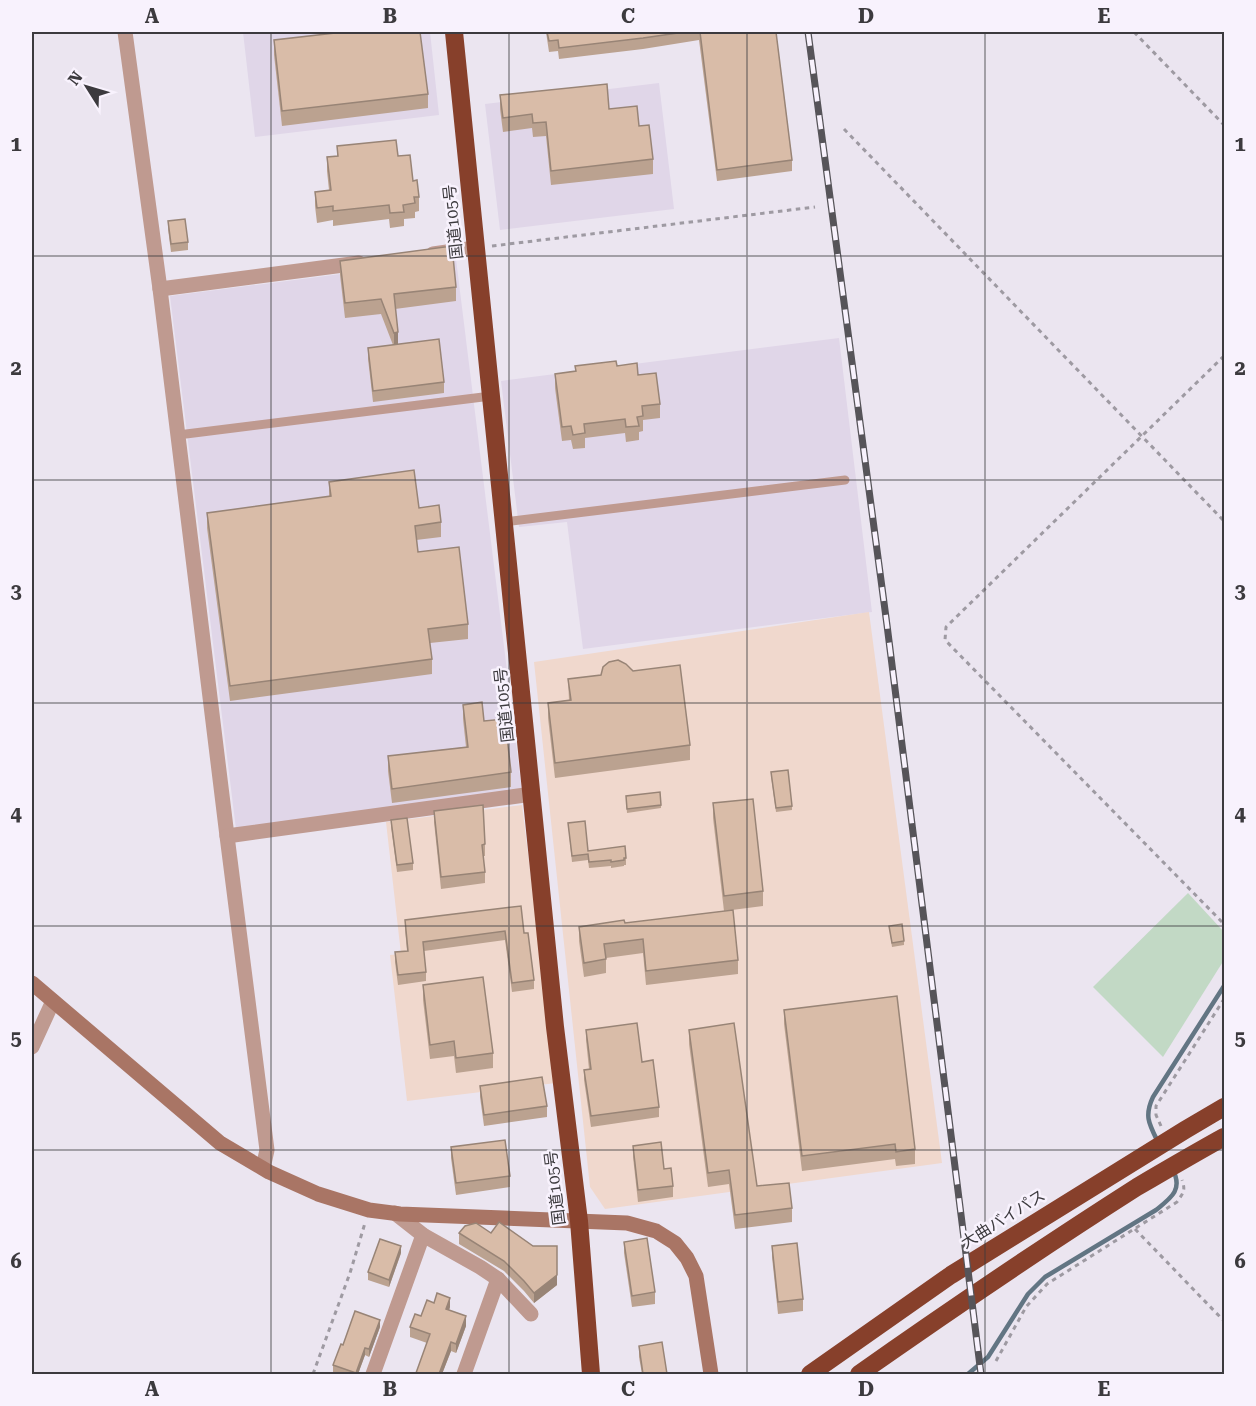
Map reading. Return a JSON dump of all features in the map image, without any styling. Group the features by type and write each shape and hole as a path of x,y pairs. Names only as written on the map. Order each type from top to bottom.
{"highway":[{"name":"国道105号","path":"454,32 555,1027 579,1221 591,1374"},
{"name":"大曲バイパス","path":"810,1374 951,1275 1224,1107"},
{"path":"860,1374 1035,1253 1139,1186 1224,1137"}],"street":[{"path":"125,32 160,289 267,1150 262,1168"},
{"path":"417,256 475,248"},
{"path":"160,289 370,262"},
{"path":"227,836 532,794"},
{"path":"32,983 220,1143 262,1168 318,1194 369,1210 395,1213 627,1223 656,1231 675,1243 687,1258 696,1276 711,1374"},
{"path":"32,1047 53,1001"},
{"path":"395,1213 423,1235 498,1279 531,1314"},
{"path":"373,1374 423,1235"},
{"path":"464,1374 498,1279"}],"lane":[{"path":"178,435 491,396"},
{"path":"504,522 845,480"}],"path":[{"path":"1134,32 1224,125"},
{"path":"844,129 1224,520"},
{"path":"475,248 815,207"},
{"path":"1224,356 946,627 945,640 1224,924"},
{"path":"313,1374 350,1273 369,1210"},
{"path":"1135,1229 1224,1322"}],"shaded area":[{"path":"243,32 430,32 439,115 255,137"},
{"path":"659,83 674,209 500,230 485,104"},
{"path":"456,259 522,792 236,829 170,296"},
{"path":"839,338 872,612 583,649 567,522 519,527 501,381"},
{"path":"869,612 942,1163 605,1209 590,1187 534,662"},
{"path":"522,805 556,1083 407,1101 390,955 401,954 386,822"}],"green space":[{"path":"1188,893 1224,932 1224,960 1163,1057 1093,987"}],"building":[{"path":"344,32 420,32 428,94 282,111 274,40"},
{"path":"547,32 685,32 559,48 558,40 549,41"},
{"path":"700,32 776,32 792,160 717,170"},
{"path":"607,84 609,109 637,106 639,126 649,125 653,159 551,171 546,122 533,123 532,114 503,118 500,95"},
{"path":"396,140 398,156 410,155 413,181 417,180 419,197 414,197 415,203 403,205 404,212 390,213 389,205 333,211 333,206 317,208 315,192 331,190 327,157 338,156 337,146"},
{"path":"185,219 188,242 171,244 168,221"},
{"path":"452,246 456,287 394,294 398,332 394,333 381,299 345,303 340,261"},
{"path":"439,339 444,382 373,391 368,348"},
{"path":"616,361 617,366 637,363 638,375 656,373 660,404 642,406 643,416 637,417 639,426 626,427 625,419 584,424 585,433 573,435 571,426 562,427 555,374 576,371 575,366"},
{"path":"414,470 419,508 439,505 441,522 415,526 418,552 459,547 468,624 428,629 432,659 230,686 207,513 331,496 329,482"},
{"path":"618,660 633,671 680,665 690,745 555,763 548,703 571,700 568,679 601,675 603,667 609,662"},
{"path":"482,702 484,721 505,719 511,772 392,789 388,756 468,747 463,705"},
{"path":"788,770 792,806 776,808 771,772"},
{"path":"660,792 661,805 627,809 626,796"},
{"path":"753,799 763,891 724,896 713,803"},
{"path":"483,805 485,844 482,845 485,872 441,877 434,811"},
{"path":"407,818 413,863 397,865 391,820"},
{"path":"585,821 588,851 625,846 626,858 611,862 611,860 589,862 588,854 572,856 568,823"},
{"path":"521,906 524,933 528,933 534,980 512,983 505,931 423,942 426,972 398,975 395,952 408,951 405,920"},
{"path":"733,910 738,960 646,971 643,939 604,944 606,959 584,963 579,927 624,920 625,923"},
{"path":"902,924 904,941 892,943 889,926"},
{"path":"483,977 493,1053 456,1058 454,1041 430,1045 423,985"},
{"path":"897,996 915,1149 896,1152 895,1144 802,1156 784,1010"},
{"path":"637,1023 642,1062 653,1060 659,1107 591,1116 584,1070 591,1069 586,1030"},
{"path":"734,1023 757,1186 789,1183 792,1208 735,1215 729,1170 708,1173 689,1030"},
{"path":"542,1077 547,1106 484,1115 480,1086"},
{"path":"505,1140 510,1176 456,1183 451,1147"},
{"path":"661,1142 664,1169 671,1168 673,1186 638,1190 633,1146"},
{"path":"499,1222 533,1246 557,1246 557,1275 534,1293 504,1261 459,1233 465,1226 476,1223 491,1233"},
{"path":"647,1238 655,1292 632,1296 624,1242"},
{"path":"380,1239 401,1246 389,1280 368,1272"},
{"path":"797,1243 803,1299 778,1302 772,1246"},
{"path":"437,1293 450,1298 446,1309 466,1316 456,1344 451,1342 439,1374 419,1374 416,1373 430,1334 410,1327 415,1314 421,1316 427,1300 434,1303"},
{"path":"355,1311 380,1320 369,1349 365,1348 356,1373 333,1365"},
{"path":"662,1342 667,1374 643,1374 639,1346"}],"waterway":[{"path":"1158,1142 1148,1115 1153,1097 1224,986"},
{"path":"968,1374 988,1357 1028,1294 1045,1277 1156,1210 1171,1197 1177,1183 1173,1170"}],"railway":[{"path":"808,32 887,625 981,1374"}]}
